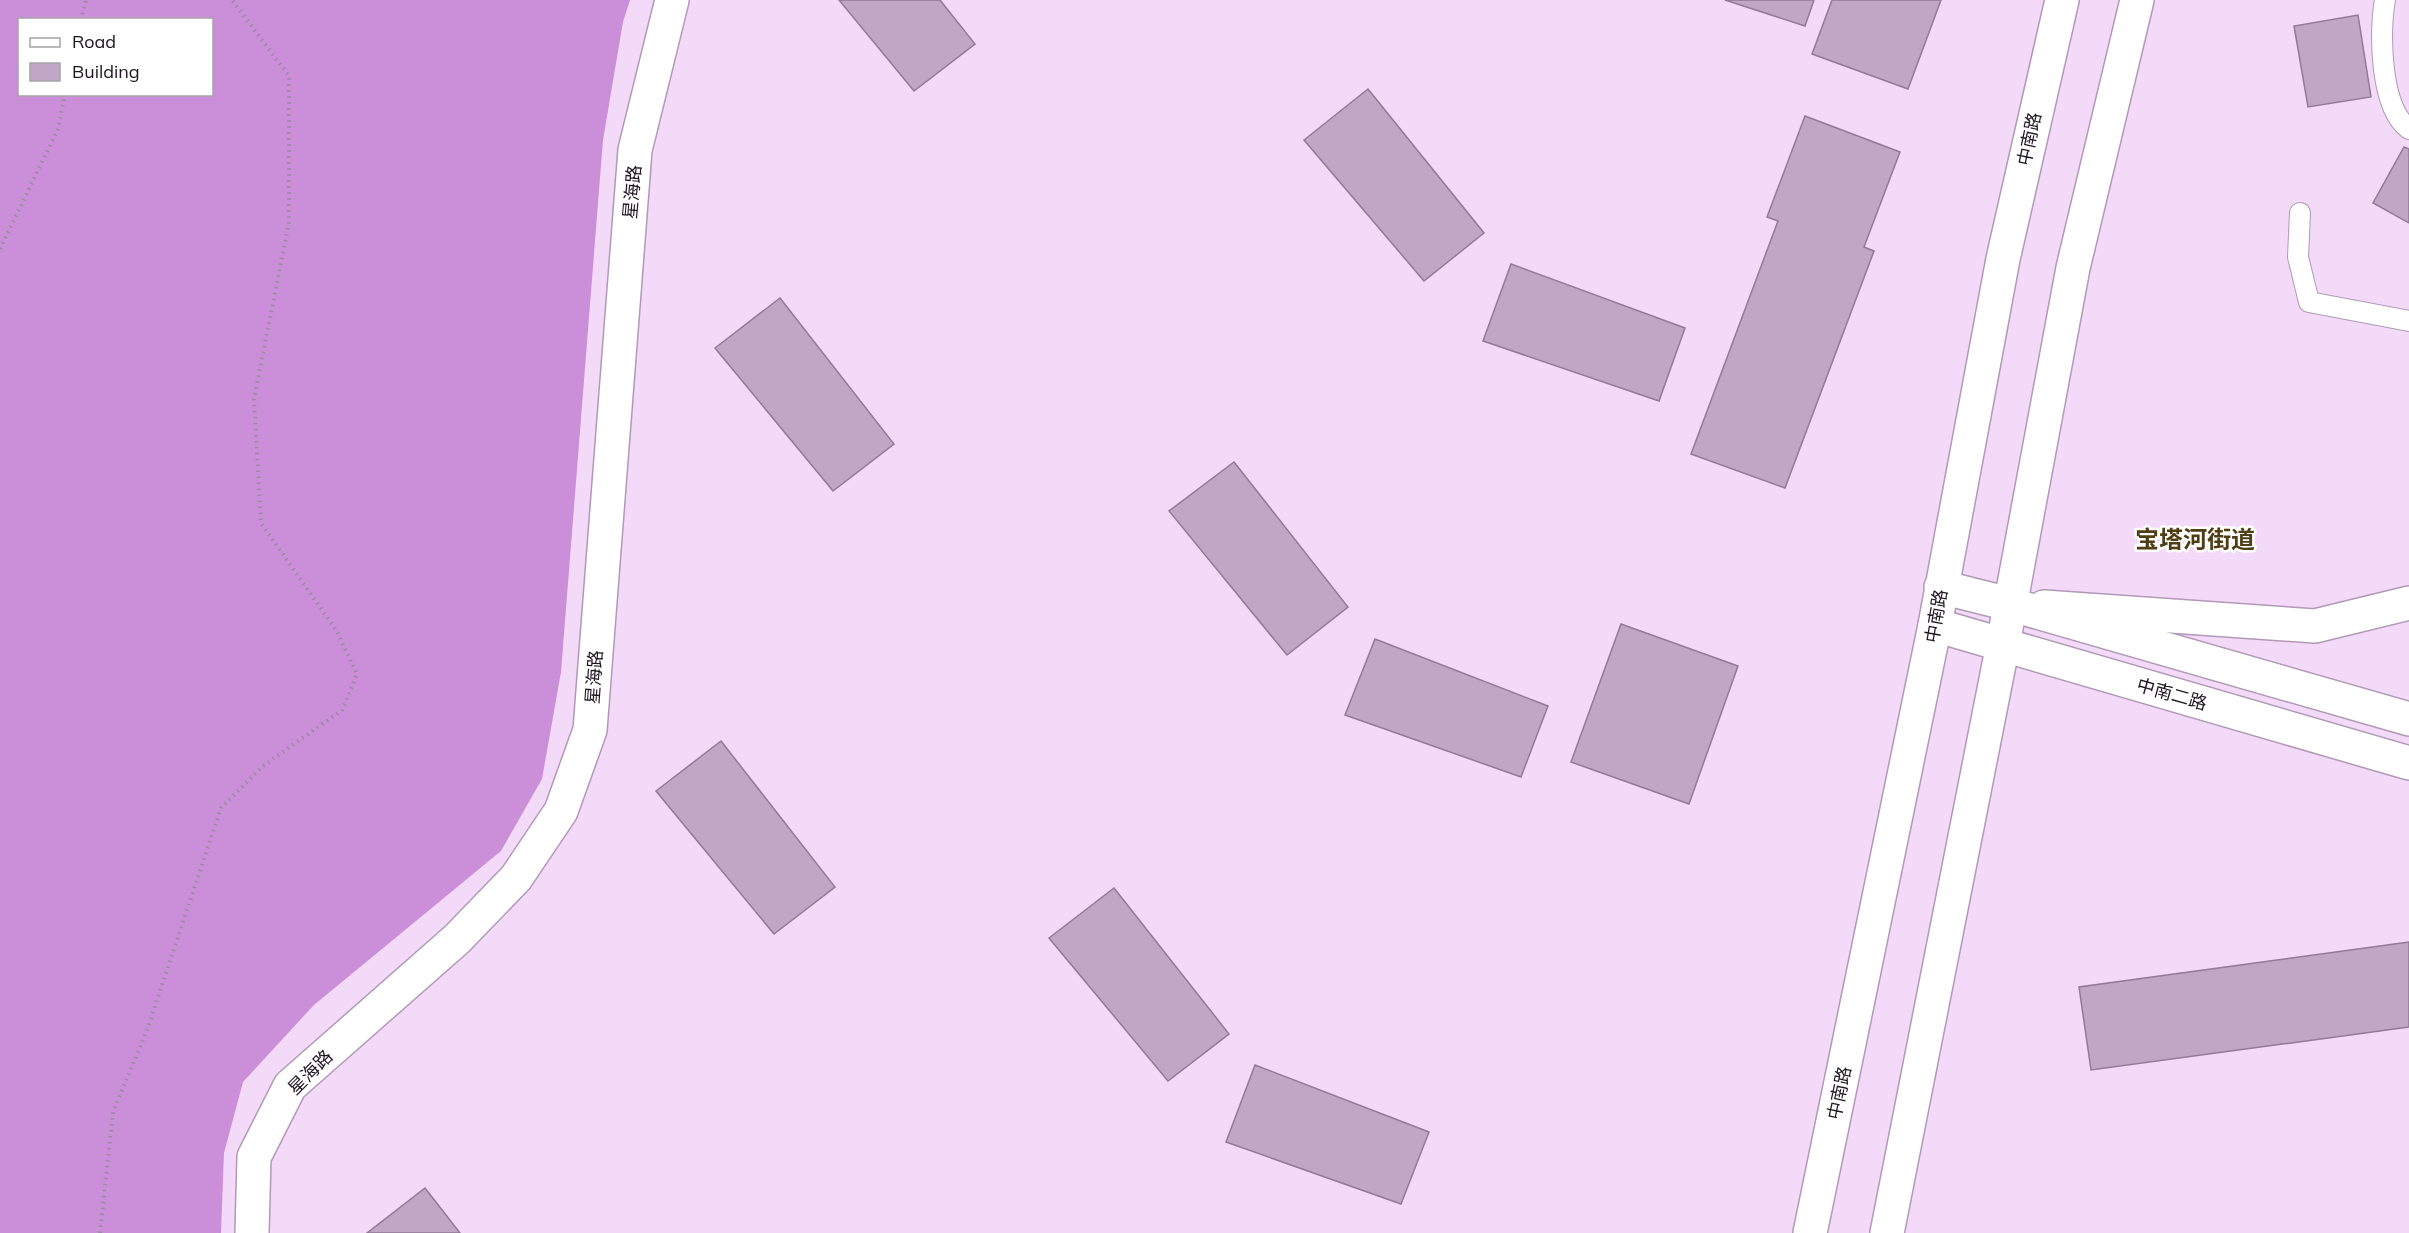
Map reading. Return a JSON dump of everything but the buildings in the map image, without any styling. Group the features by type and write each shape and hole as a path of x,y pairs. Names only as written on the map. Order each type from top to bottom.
{"main road":[{"name":"星海路","path":"252,1233 254,1157 290,1086 457,939 516,878 561,811 590,730 635,150 672,0"},
{"name":"中南路","path":"1810,1233 1935,625 2003,259 2062,0"},
{"path":"1887,1233 2003,644 2073,268 2138,0"},
{"path":"1941,587 2009,604 2409,719"},
{"path":"2009,604 2315,626 2409,603"},
{"name":"中南二路","path":"1935,625 2409,763"}],"lane":[{"path":"2385,0 2380,25 2388,91 2401,123 2409,129"},
{"path":"2300,213 2298,257 2309,302 2409,321"}],"path":[{"path":"82,18 86,0"},
{"path":"100,1233 113,1112 146,1033 221,808 263,766 342,710 357,674 336,630 261,523 254,399 289,222 289,76 232,0"},
{"path":"0,249 58,129 65,96"}],"shaded area":[{"path":"0,0 630,0 623,22 603,140 561,672 542,779 501,851 314,1005 243,1082 224,1153 221,1233 0,1233"}],"district":[{"name":"宝塔河街道","path":"2195,539"}]}
